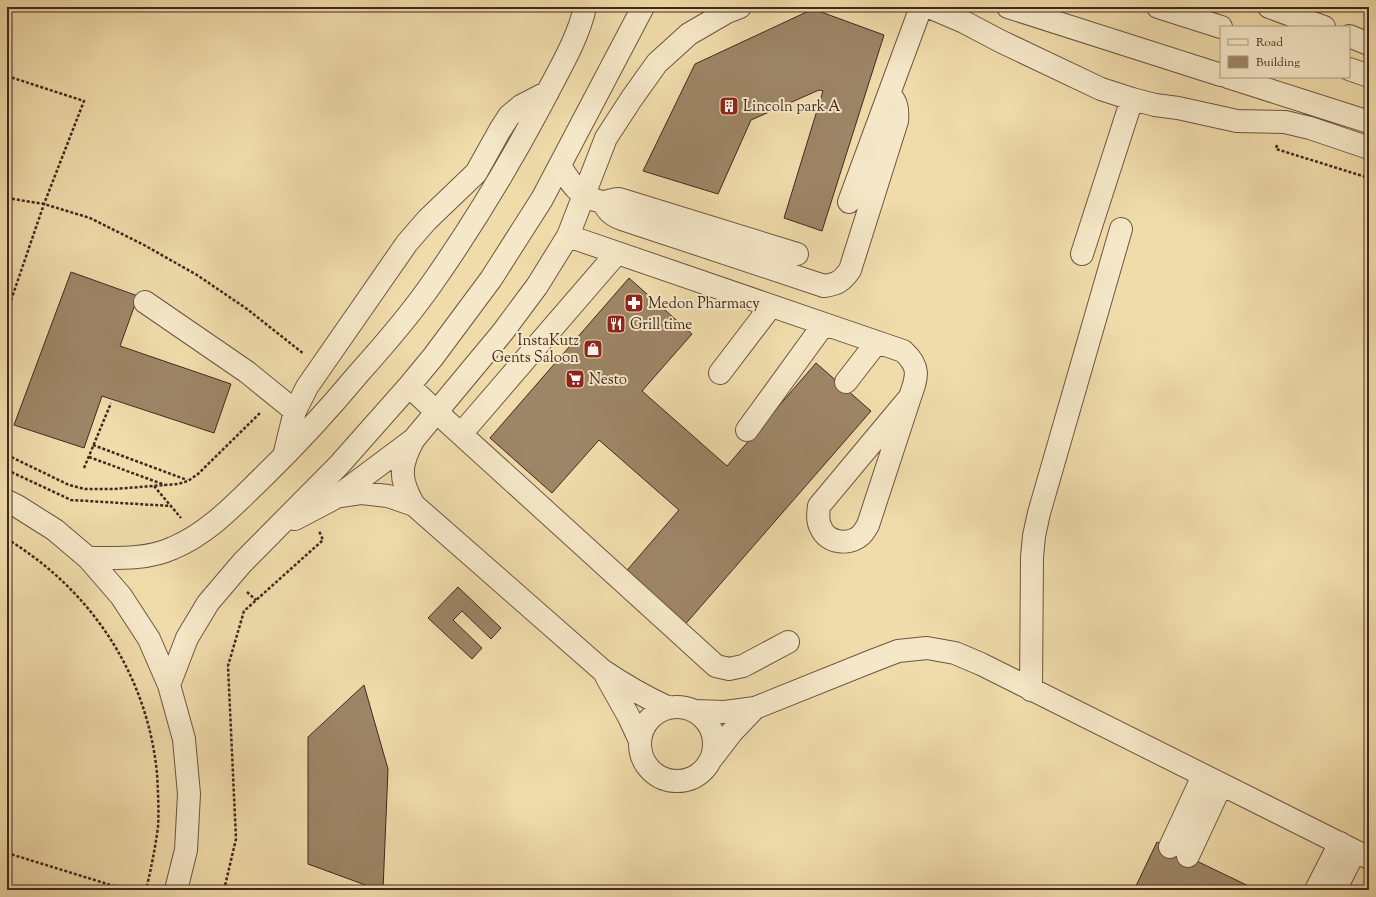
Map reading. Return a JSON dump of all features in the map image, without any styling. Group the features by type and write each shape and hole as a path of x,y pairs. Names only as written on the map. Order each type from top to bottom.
{"street":[{"path":"88,558 141,557 172,549 196,536 211,525 284,457 306,434 385,344 432,284 474,222 513,158 548,92 568,52 585,7"},
{"path":"170,685 187,638 208,602 242,563 339,465 409,386 433,357 490,280 542,199 643,7"},
{"path":"669,708 646,698 602,670 414,505 405,490 402,472 405,455 414,439 502,333 537,286 593,199 606,138 657,63 689,34 727,12 740,7"},
{"path":"849,202 921,7"},
{"path":"929,7 967,14 1000,41 1101,89 1132,99 1238,121 1285,122 1310,128 1369,148"},
{"path":"1008,7 1220,75"},
{"path":"1158,7 1220,27"},
{"path":"1269,7 1321,26"},
{"path":"1350,36 1369,44"},
{"path":"1350,69 1369,76"},
{"path":"1231,78 1369,122"},
{"path":"284,457 295,411 307,387 407,243 427,220 476,173 500,130 510,116 521,106 548,92"},
{"path":"560,166 574,188 593,199 613,216 824,286 835,284 844,279 850,270 897,121 898,110 896,101 890,94"},
{"path":"1082,254 1132,99"},
{"path":"593,199 623,200 798,254"},
{"path":"1031,690 1032,557 1034,536 1039,513 1122,229"},
{"path":"568,236 878,342 903,351 912,359 916,370 915,382 910,398 868,525 862,535 852,541 840,542 829,538 821,529 818,518 820,506 910,398"},
{"path":"461,434 617,253"},
{"path":"145,302 246,372 295,411"},
{"path":"720,373 771,306"},
{"path":"747,430 824,324"},
{"path":"846,382 878,342"},
{"path":"409,386 716,666 729,669 743,666 788,642"},
{"path":"274,530 335,498 414,439"},
{"path":"335,498 362,493 388,496 414,505"},
{"path":"7,501 54,530 88,558 125,602 149,639 170,685 184,738 190,794 186,850 176,890"},
{"path":"694,711 725,712 755,708 898,651 927,648 955,653 981,664 1355,850"},
{"path":"602,670 620,699 640,741"},
{"path":"712,758 714,736 710,726 703,717 694,711 682,707 669,708 658,712 649,720 643,730 640,741 641,753 646,764 663,778 674,781 686,780 697,775 706,768 732,732 755,708"},
{"path":"1179,852 1212,780"},
{"path":"1316,890 1355,850"},
{"path":"1335,890 1355,850"}],"path":[{"path":"7,76 84,101 44,204 7,312"},
{"path":"1285,122 1276,149 1369,178"},
{"path":"7,198 44,204 90,218 144,244 197,275 247,309 320,367"},
{"path":"84,468 111,403"},
{"path":"93,445 188,481"},
{"path":"88,457 167,486"},
{"path":"7,470 71,500 171,506"},
{"path":"224,890 236,839 228,666 244,611 323,540 310,511"},
{"path":"7,539 28,552 56,574 80,598 103,626 121,656 136,688 148,721 151,735 155,756 158,791 158,826 153,861 146,890"},
{"path":"7,853 127,890"}],"building":[{"path":"1351,7 1369,7 1369,13"},
{"name":"Lincoln park A","path":"813,9 884,35 822,231 784,218 823,91 819,90 751,120 718,194 643,171 695,64"},
{"path":"71,272 138,296 120,346 231,384 214,433 102,396 84,448 14,425"},
{"path":"629,278 692,334 642,391 727,466 816,363 871,411 682,628 622,576 679,510 599,440 552,493 490,438"},
{"path":"458,587 501,628 491,639 462,611 453,620 482,648 472,659 428,618"},
{"path":"364,685 388,769 383,890 379,890 308,864 308,737"},
{"path":"1157,842 1257,890 1134,890"}],"place":[{"name":"Lincoln park A","path":"729,106"},
{"name":"Medon Pharmacy","path":"634,303"},
{"name":"Grill time","path":"616,324"},
{"name":"InstaKutz Gents Saloon","path":"593,349"},
{"name":"Nesto","path":"575,379"}]}
